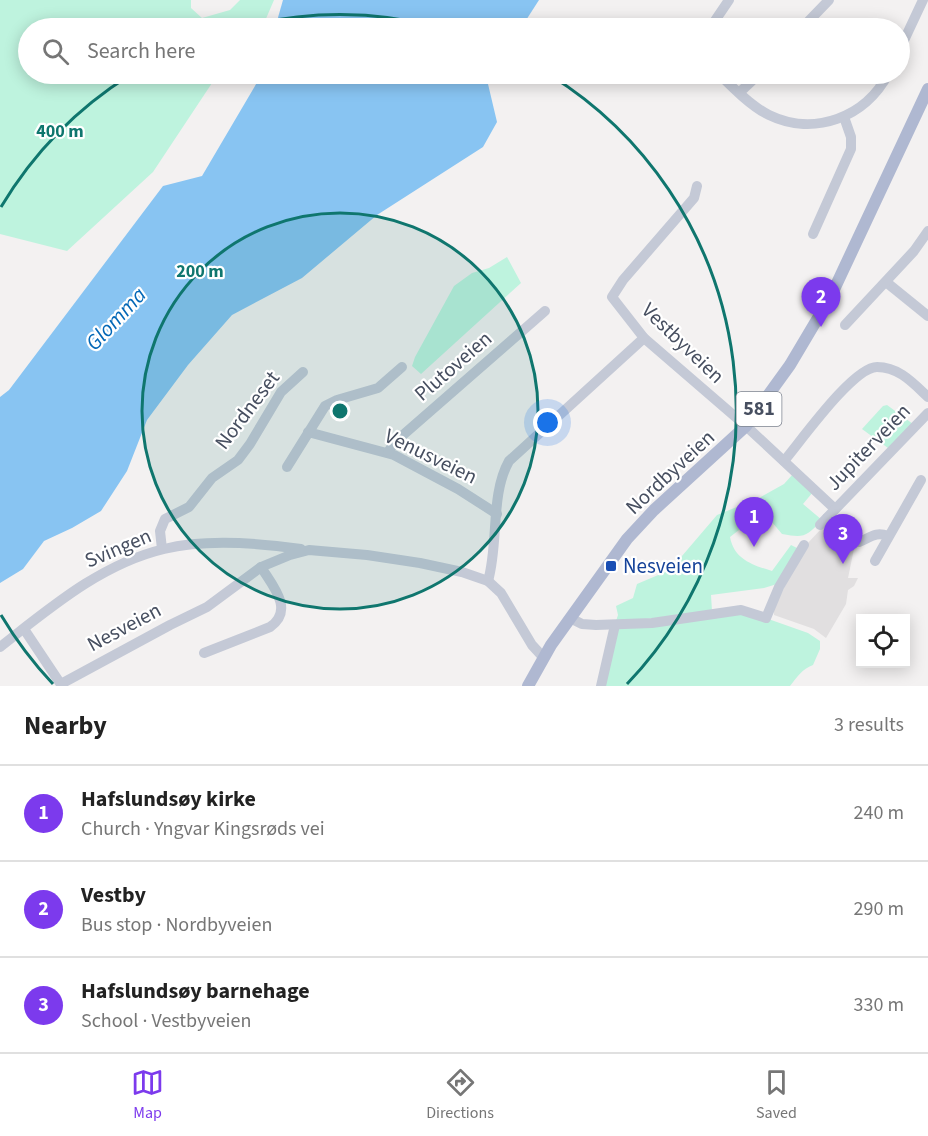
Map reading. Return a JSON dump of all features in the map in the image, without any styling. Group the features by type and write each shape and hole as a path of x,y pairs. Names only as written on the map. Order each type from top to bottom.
{"main road":[{"name":"Nordbyveien","path":"528,686 543,657 570,618 636,530 746,426 790,365 822,314 928,89"}],"street":[{"path":"717,18 729,0"},
{"path":"812,18 830,0"},
{"path":"910,28 923,0"},
{"path":"731,84 764,113 788,122 815,124 844,117 864,105 874,96 882,84"},
{"path":"740,92 748,84"},
{"path":"813,234 851,149 851,137 844,117"},
{"name":"Vestbyveien","path":"697,186 694,198 623,279 612,297 644,338 746,426 835,509"},
{"path":"845,325 914,251 928,231"},
{"path":"886,282 928,316"},
{"name":"Plutoveien","path":"388,452 395,442 545,310"},
{"path":"543,657 532,645 501,593 489,581 502,477 511,458 644,338"},
{"path":"287,467 328,404 378,388 402,367"},
{"path":"784,461 849,383 865,370 878,367 898,372 928,397"},
{"name":"Nordneset","path":"162,549 160,531 165,519 189,507 213,478 238,460 281,392 303,372"},
{"name":"Jupiterveien","path":"888,536 869,535 859,542 851,540 823,522 928,413"},
{"name":"Venusveien","path":"308,432 388,452 458,489 497,514"},
{"path":"875,561 921,480"},
{"name":"Svingen","path":"0,647 92,579 162,549 212,543 309,550"},
{"path":"570,618 582,624 615,625 652,623 741,610 766,618 779,587 804,545"},
{"path":"204,652 270,627 277,621 282,601 265,565 268,546"},
{"name":"Nesveien","path":"62,685 207,607 265,565 309,550 420,563 462,572 489,581"},
{"path":"602,686 615,625"},
{"path":"24,629 62,685"}],"shaded area":[{"path":"823,527 828,527 854,549 848,578 858,578 854,586 848,590 846,604 826,638 814,629 774,615 774,607 807,544"}],"green space":[{"path":"0,0 191,0 191,8 202,18 18,18 18,84 211,84 153,172 67,251 0,234"},
{"path":"240,0 274,0 266,18 202,18 230,10"},
{"path":"507,257 521,283 421,374 412,366 415,357 454,286 472,273 489,268"},
{"path":"887,405 913,424 888,448 862,429 883,406"},
{"path":"793,474 813,492 803,504 822,520 817,526 800,536 782,534 771,521 757,516 730,537 735,551 740,556 772,571 791,545 799,549 777,584 764,588 711,595 712,611 616,621 618,615 616,606 633,598 637,584 670,570 717,515 759,498 784,484"},
{"path":"746,611 808,633 820,641 820,649 813,665 797,676 790,686 601,686 615,625"}],"water":[{"path":"283,0 539,0 527,18 278,18"},
{"name":"Glomma","path":"256,84 488,84 497,122 483,147 377,215 302,278 232,315 188,365 147,420 127,471 101,511 44,541 23,569 0,583 0,397 9,390 163,186 202,176"}],"place":[{"name":"Vestby","path":"821,327"},
{"name":"Hafslundsøy kirke","path":"754,547"},
{"name":"Hafslundsøy barnehage","path":"843,564"},
{"name":"Nesveien","path":"611,566"}]}
